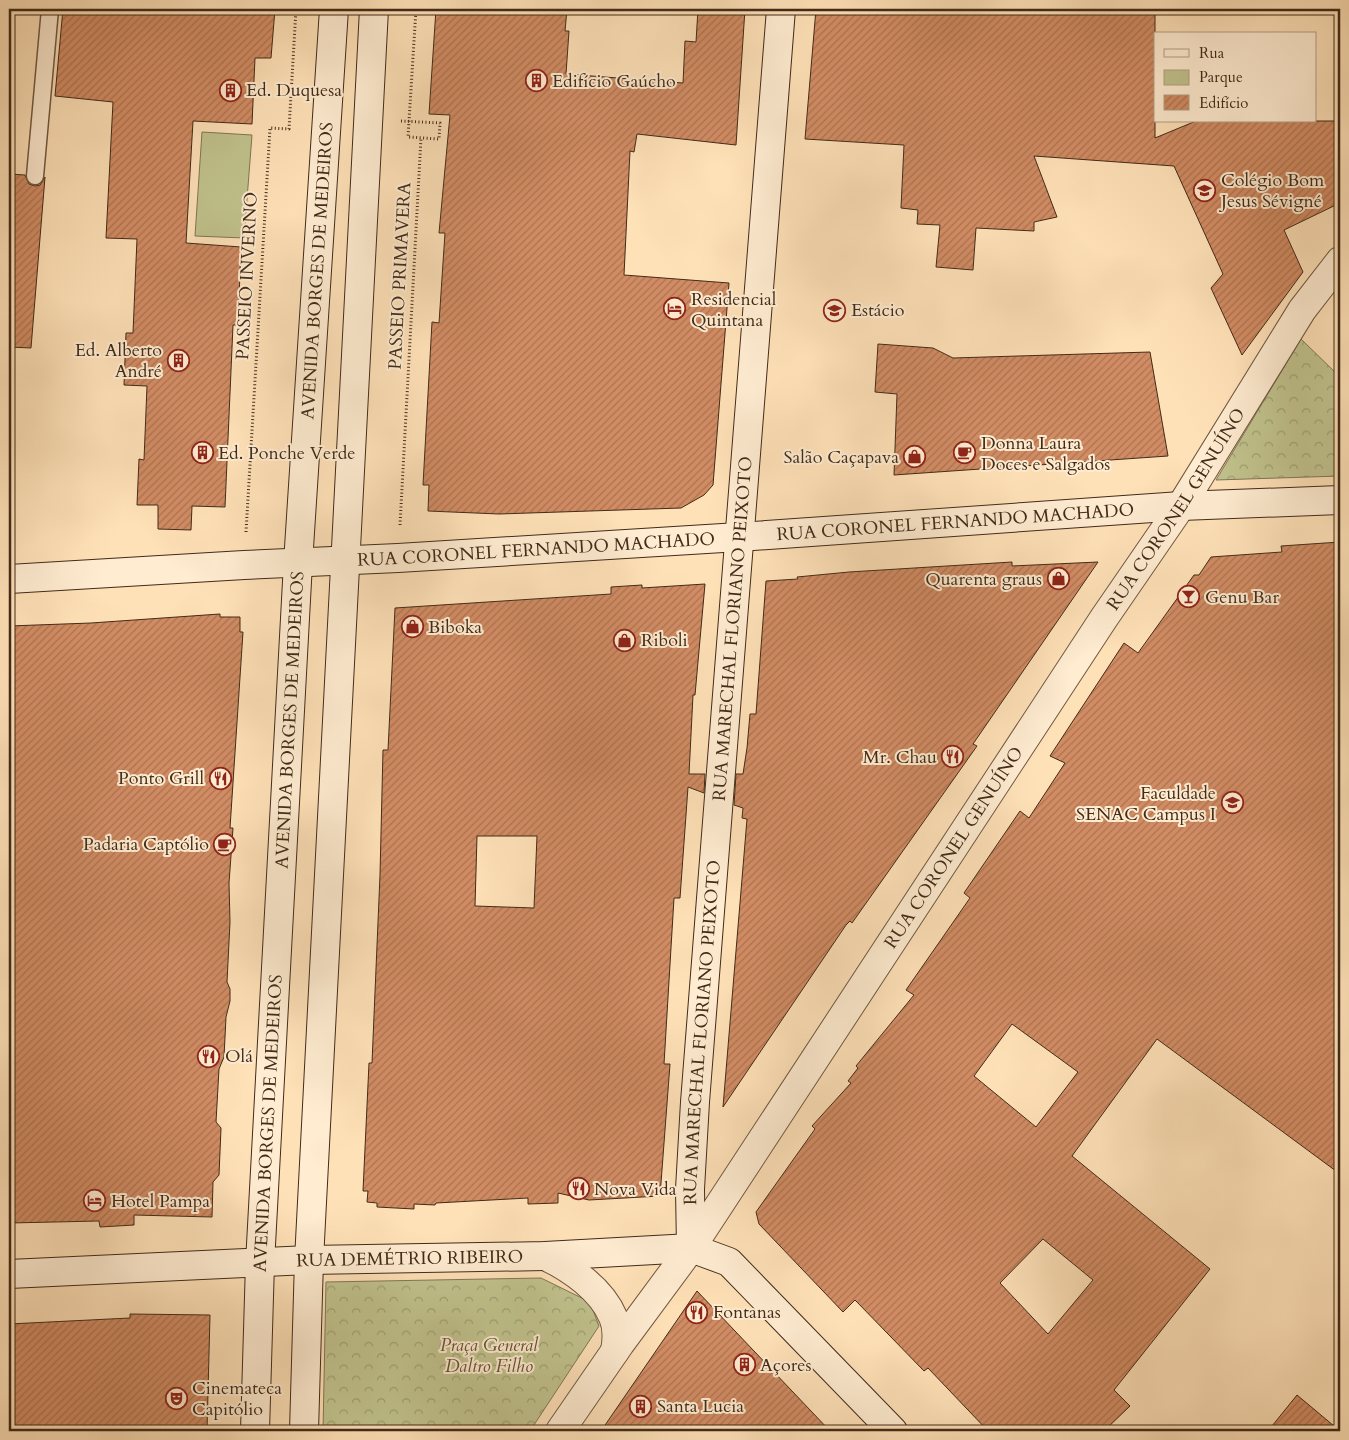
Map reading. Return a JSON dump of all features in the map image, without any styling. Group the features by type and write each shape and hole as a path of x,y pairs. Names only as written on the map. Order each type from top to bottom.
{"street":[{"name":"AVENIDA BORGES DE MEDEIROS","path":"255,1431 260,1263 298,563 334,9"},
{"path":"304,1431 309,1260 374,9"},
{"name":"RUA MARECHAL FLORIANO PEIXOTO","path":"691,1248 690,1189 695,1102 781,9"},
{"name":"RUA CORONEL GENUÍNO","path":"560,1431 615,1351 691,1248 1099,626 1181,506 1302,310 1340,260"},
{"name":"RUA CORONEL FERNANDO MACHADO","path":"9,579 739,537 1181,506 1340,500"},
{"path":"691,1248 729,1262 893,1431"},
{"name":"RUA DEMÉTRIO RIBEIRO","path":"9,1274 309,1260 545,1256 691,1248"},
{"path":"545,1256 562,1263 576,1273 607,1306 613,1317 616,1331 615,1351"}],"lane":[{"path":"35,176 50,9"}],"path":[{"name":"PASSEIO INVERNO","path":"244,565 270,128 289,129 296,9"},
{"path":"368,119 440,123 439,138 408,137 416,9"},
{"name":"PASSEIO PRIMAVERA","path":"398,558 422,138"}],"green space":[{"path":"202,132 252,135 244,238 195,236"},
{"path":"1301,339 1340,377 1340,476 1216,480"},
{"name":"Praça General Daltro Filho","path":"541,1278 590,1302 599,1326 530,1431 323,1431 326,1282"}],"building":[{"path":"63,9 275,9 271,58 255,58 252,124 193,121 186,243 241,247 238,325 233,325 225,507 192,506 191,530 158,529 158,505 137,505 139,459 144,460 147,386 124,385 126,333 133,333 137,239 106,238 113,102 55,96"},
{"path":"436,9 567,9 565,31 569,31 566,74 683,83 685,41 696,42 698,9 745,9 736,145 637,134 634,152 630,151 624,275 729,283 713,485 704,495 681,508 499,514 428,511 429,485 423,485 432,322 439,323 445,233 439,233 450,115 429,114"},
{"name":"Colégio Bom Jesus Sévigné","path":"816,9 1130,9 1155,11 1155,138 1194,122 1340,121 1340,203 1284,230 1303,272 1242,355 1211,288 1223,274 1174,166 1034,156 1057,217 1034,222 1034,231 976,228 973,270 936,267 940,225 917,224 918,210 901,208 904,145 805,139"},
{"path":"9,174 25,175 29,184 35,186 40,185 45,177 31,348 9,347"},
{"path":"878,344 933,348 953,358 1150,352 1168,456 894,475 897,394 875,392"},
{"path":"1340,542 1340,1174 1157,1039 1072,1156 1210,1269 1114,1390 1130,1406 1104,1431 988,1431 928,1368 924,1371 855,1300 843,1312 759,1224 756,1212 815,1129 812,1126 851,1083 848,1081 858,1068 856,1066 914,995 906,990 970,898 964,893 1020,811 1029,818 1065,763 1050,756 1124,643 1138,653 1194,575 1199,575 1211,557 1282,552 1281,546","holes":["1012,1024 1078,1072 1036,1127 974,1076","1043,1239 1093,1280 1048,1334 1000,1283"]},
{"path":"1012,562 1012,566 1098,562 973,744 977,746 852,923 850,921 846,925 723,1107 747,819 742,818 743,808 734,805 736,774 743,774 750,714 756,714 766,581 849,572"},
{"path":"705,584 695,695 693,695 689,774 705,774 704,793 688,787 680,898 674,898 664,1064 670,1064 660,1196 589,1200 558,1193 558,1203 528,1204 528,1198 436,1203 435,1205 414,1204 414,1209 377,1207 377,1203 367,1202 368,1191 363,1191 369,1063 372,1063 383,750 388,750 395,608 611,594 611,587 642,585 642,588","holes":["477,836 537,836 534,908 475,906"]},
{"path":"220,614 220,617 240,617 240,632 243,632 230,828 233,828 229,883 230,922 227,982 230,989 230,1001 226,1017 224,1057 219,1069 216,1122 221,1128 219,1175 213,1182 212,1217 134,1215 134,1225 100,1227 99,1221 9,1223 9,626 91,623"},
{"path":"697,1291 830,1431 601,1431"},
{"path":"130,1314 210,1315 207,1431 9,1431 9,1324 130,1318"},
{"path":"1297,1395 1340,1431 1268,1431"}],"place":[{"name":"Edifício Gaúcho","path":"536,81"},
{"name":"Ed. Duquesa","path":"230,90"},
{"name":"Colégio Bom Jesus Sévigné","path":"1205,190"},
{"name":"Residencial Quintana","path":"675,309"},
{"name":"Estácio","path":"835,310"},
{"name":"Ed. Alberto André","path":"178,360"},
{"name":"Ed. Ponche Verde","path":"202,453"},
{"name":"Donna Laura Doces e Salgados","path":"965,453"},
{"name":"Salão Caçapava","path":"915,457"},
{"name":"Quarenta graus","path":"1058,579"},
{"name":"Genu Bar","path":"1189,597"},
{"name":"Biboka","path":"412,627"},
{"name":"Riboli","path":"625,640"},
{"name":"Mr. Chau","path":"953,757"},
{"name":"Ponto Grill","path":"220,778"},
{"name":"Faculdade SENAC Campus I","path":"1232,803"},
{"name":"Padaria Captólio","path":"225,844"},
{"name":"Olá","path":"209,1056"},
{"name":"Nova Vida","path":"578,1189"},
{"name":"Hotel Pampa","path":"95,1201"},
{"name":"Fontanas","path":"697,1312"},
{"name":"Açores","path":"744,1365"},
{"name":"Cinemateca Capitólio","path":"176,1398"},
{"name":"Santa Lucia","path":"641,1406"}]}
